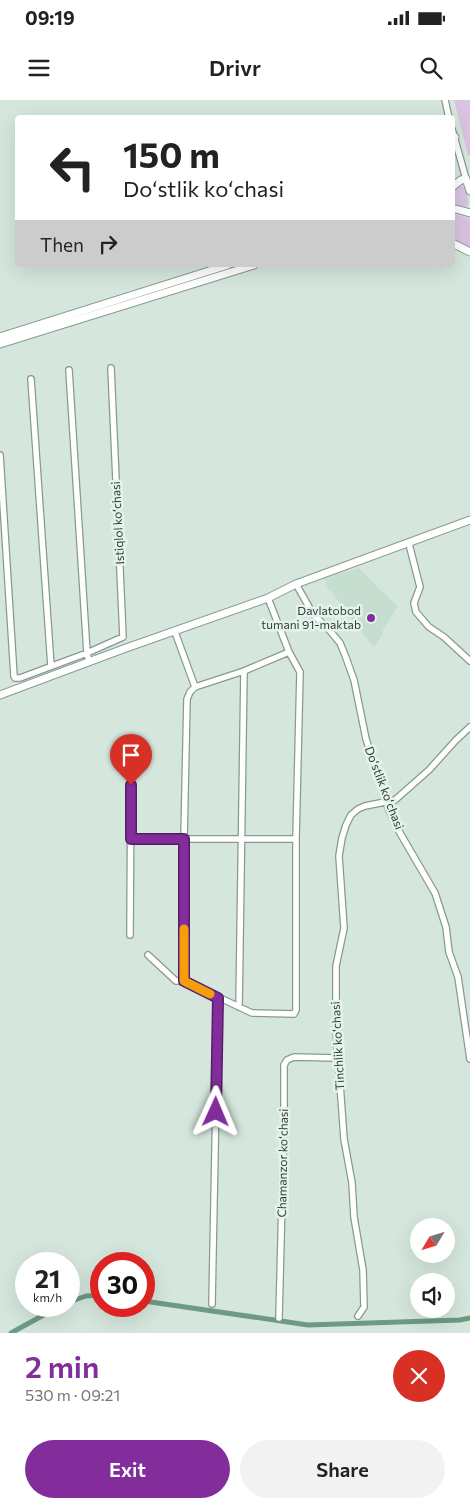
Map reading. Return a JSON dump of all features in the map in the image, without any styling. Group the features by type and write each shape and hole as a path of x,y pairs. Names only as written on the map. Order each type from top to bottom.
{"street":[{"path":"445,100 448,115"},
{"path":"455,141 470,191"},
{"path":"455,185 466,179"},
{"path":"455,209 470,213"},
{"path":"455,244 470,252"},
{"path":"0,337 222,267"},
{"path":"0,344 248,267"},
{"name":"Istiqlol koʻchasi","path":"0,454 14,676 15,678 20,678 124,637 111,368"},
{"path":"69,370 89,662"},
{"path":"31,379 51,666"},
{"path":"0,695 268,598 296,584 470,520"},
{"path":"409,544 420,587 414,604 416,612 429,627 444,637 470,661"},
{"name":"Doʻstlik koʻchasi","path":"296,584 312,614 336,638 346,655 354,680 366,739 387,802 400,833 435,892 446,928 449,952 458,976 470,1059"},
{"path":"148,956 176,981 184,981 252,1013 291,1014 295,1012 296,839 300,672 288,652 268,598"},
{"path":"175,632 195,687"},
{"path":"184,981 184,839 187,699 195,687 244,671 288,652"},
{"path":"240,1007 244,671"},
{"path":"387,802 394,800 429,770 470,727"},
{"path":"130,936 131,767"},
{"name":"Tinchlik koʻchasi","path":"358,1316 364,1307 363,1270 354,1217 352,1183 344,1139 337,1058 336,966 344,928 339,856 342,838 351,815 365,806 387,802"},
{"path":"131,839 296,839"},
{"path":"212,1304 218,998"},
{"name":"Chamanzor koʻchasi","path":"279,1318 284,1065 287,1060 294,1057 337,1058"}],"shaded area":[{"path":"454,100 470,100 470,156 468,155"},
{"path":"458,187 465,188 469,203 463,208 455,205 455,191"},
{"path":"455,214 470,219 470,249 455,242"},
{"name":"Davlatobod tumani 91-maktab","path":"359,568 398,606 375,646 371,644 331,591 329,591 324,578"}],"waterway":[{"path":"80,1298 90,1296"},
{"path":"155,1303 308,1325 460,1320 470,1318"},
{"path":"11,1333 40,1317"}],"slow traffic":[{"path":"184,929 184,981 210,994"}],"place":[{"name":"Davlatobod tumani 91-maktab","path":"371,618"}],"route":[{"path":"131,785 131,839 184,839 184,981 218,998 216,1112"}]}
